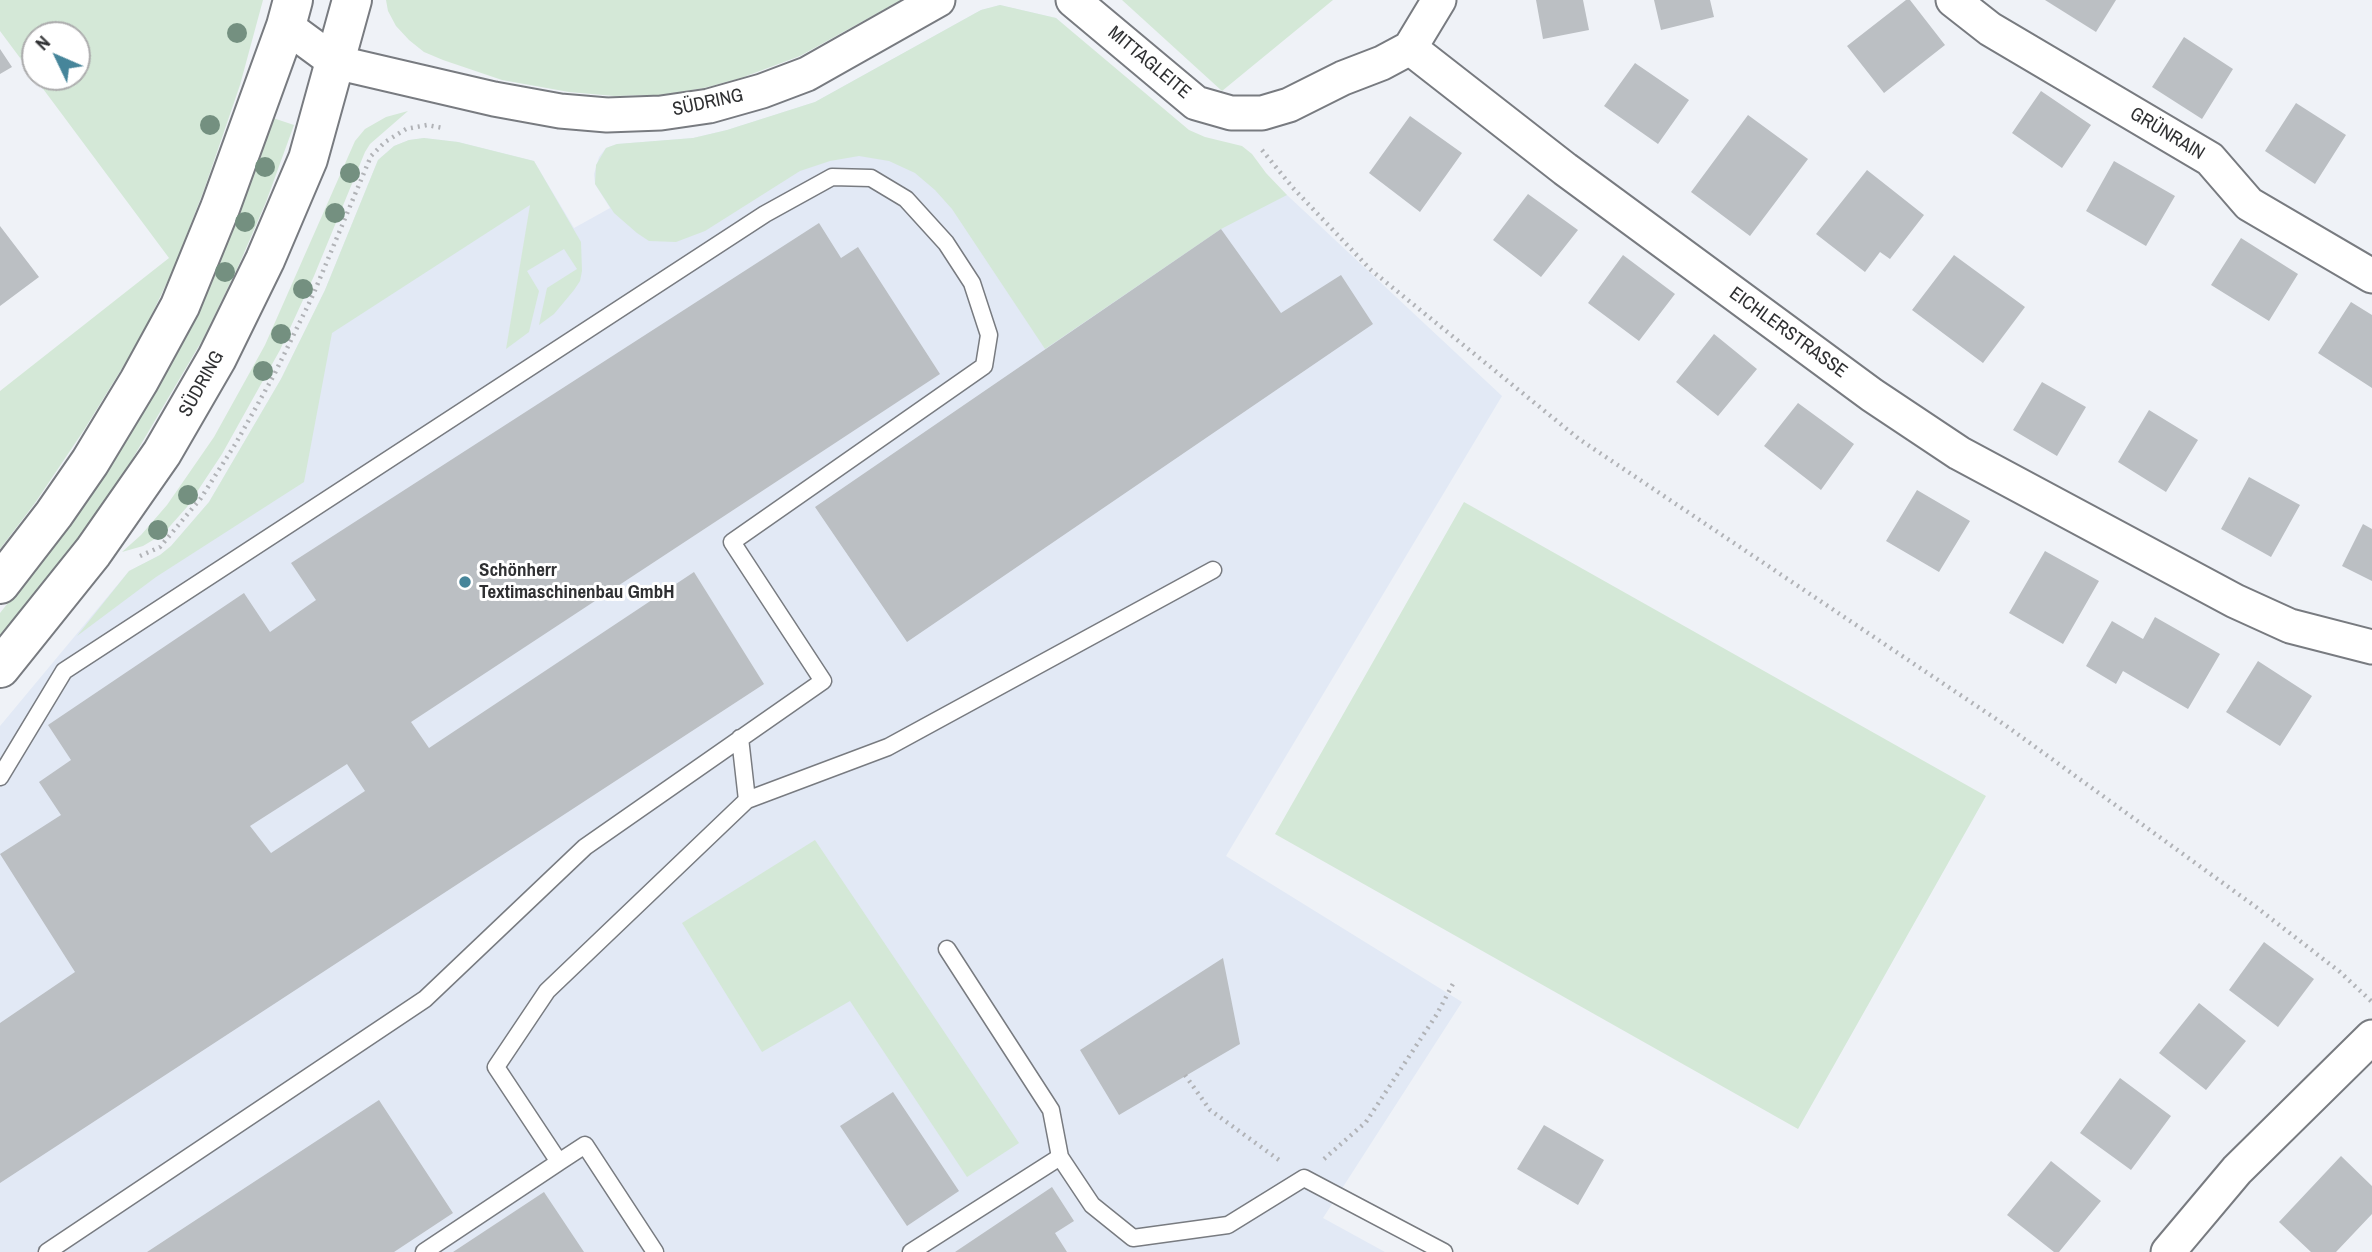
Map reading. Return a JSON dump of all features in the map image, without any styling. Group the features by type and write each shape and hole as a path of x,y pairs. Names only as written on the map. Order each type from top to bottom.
{"main road":[{"name":"SÜDRING","path":"0,668 93,552 162,453 217,358 265,260 308,159 352,0"},
{"name":"SÜDRING","path":"0,584 90,461 139,382 180,306 220,208 290,13"}],"street":[{"name":"SÜDRING","path":"290,13 335,62 494,99 560,111 607,115 661,113 709,106 762,91 807,74 938,0"},
{"name":"MITTAGLEITE","path":"1073,0 1196,103 1231,113"},
{"path":"1231,113 1262,113 1289,106 1343,78 1382,63 1409,48 1439,0"},
{"name":"GRÜNRAIN","path":"1953,0 1990,29 2210,159 2249,204 2372,276"},
{"name":"EICHLERSTRASSE","path":"1409,48 1587,185 1872,395 1959,453 2235,601 2290,626 2372,647"},
{"path":"2168,1252 2237,1170 2372,1037"}],"lane":[{"path":"0,777 64,671 765,214 832,177 871,178 906,199 946,243 972,283 989,335 984,366 732,542 823,681 585,846 425,999 47,1252"},
{"path":"559,1162 496,1066 547,991 747,800 888,747 1213,570"},
{"path":"740,738 747,800"},
{"path":"947,949 1051,1110 1060,1157 1092,1205 1133,1238 1228,1226 1304,1178 1444,1252"},
{"path":"424,1252 585,1145 655,1252"},
{"path":"911,1252 1060,1157"}],"path":[{"path":"1231,113 1293,188 1371,270 1579,439 2005,725 2256,907 2340,972 2372,1001"},
{"path":"135,558 160,547 201,498 236,443 274,375 313,295 371,156 406,129 427,125 452,129"},
{"path":"1185,1075 1210,1110 1304,1178 1366,1122 1437,1014 1455,980"}],"shaded area":[{"path":"1000,5 1056,18 1173,122 1287,195 1502,396 1226,856 1462,1002 1323,1218 1385,1252 0,1252 0,726 129,571 160,555 171,546 209,502 281,379 325,290 378,160 394,146 424,138 458,142 534,161 574,228 610,208 595,184 594,174 599,157 606,148 617,144 693,138 815,102 981,10"}],"green space":[{"path":"0,0 263,0 240,85 204,190 173,270 140,339 84,430 0,549 0,391 169,258 45,91 91,91 91,21 21,21 21,59 0,31"},
{"path":"386,0 901,0 800,56 741,78 661,95 614,96 569,92 502,80 424,52 396,26"},
{"path":"1122,0 1333,0 1222,91"},
{"path":"1000,5 1056,18 1189,130 1242,146 1287,195 1221,229 1045,349 952,209 915,173 889,161 859,156 830,161 800,171 705,231 676,242 649,241 637,233 614,213 595,184 596,165 606,148 617,144 693,138 815,102 981,10"},
{"path":"408,111 370,144 365,152 280,350 222,454 187,507 163,534 143,546 122,552 167,505 214,437 265,345 355,141 365,129 386,117"},
{"path":"270,117 294,125 266,202 203,339 127,468 77,540 0,639 0,613 60,537 117,454 167,371 197,314 232,230"},
{"path":"424,138 458,142 534,161 581,242 582,271 574,290 554,314 539,325 547,288 577,269 564,249 527,271 539,291 529,332 506,349 530,205 332,333 304,482 156,577 77,636 129,571 160,555 171,546 209,502 281,379 325,290 378,160 394,146"},
{"path":"1464,502 1986,796 1798,1129 1275,834"},
{"path":"815,840 1019,1143 967,1177 850,1001 762,1052 682,923"}],"building":[{"path":"1536,0 1583,0 1589,30 1543,39"},
{"path":"1654,0 1710,0 1714,17 1661,30"},
{"path":"1906,0 1910,0 1945,45 1884,93 1847,46"},
{"path":"2045,0 2116,0 2096,32"},
{"path":"2184,37 2233,69 2202,119 2152,87"},
{"path":"0,49 12,67 0,74"},
{"path":"1635,63 1689,100 1658,144 1604,106"},
{"path":"2041,91 2091,125 2062,168 2012,133"},
{"path":"2296,103 2346,135 2315,184 2265,151"},
{"path":"1748,115 1808,159 1750,236 1691,192"},
{"path":"1410,116 1462,153 1420,212 1369,173"},
{"path":"2114,161 2175,196 2146,246 2086,211"},
{"path":"1867,170 1924,215 1890,259 1880,252 1865,272 1816,234"},
{"path":"1528,194 1578,230 1541,277 1493,240"},
{"path":"819,223 841,258 858,247 940,374 411,722 429,748 694,572 764,684 0,1183 0,1023 75,972 0,854 61,815 39,782 71,760 48,725 244,593 270,632 316,600 291,563","holes":["347,764 365,791 271,853 250,826"]},
{"path":"0,226 39,277 0,306"},
{"path":"1221,229 1281,313 1341,275 1373,324 907,642 815,507"},
{"path":"2241,238 2298,274 2269,321 2211,285"},
{"path":"1623,255 1675,294 1639,341 1588,303"},
{"path":"1954,255 2025,307 1983,363 1912,310"},
{"path":"2351,302 2372,315 2372,388 2318,353"},
{"path":"1714,334 1757,369 1718,416 1676,382"},
{"path":"2042,382 2086,407 2057,456 2013,430"},
{"path":"1798,403 1854,444 1821,490 1764,446"},
{"path":"2149,410 2198,440 2166,492 2118,462"},
{"path":"2249,477 2300,505 2271,557 2221,529"},
{"path":"1917,490 1970,521 1939,572 1886,541"},
{"path":"2363,524 2372,529 2372,581 2342,566"},
{"path":"2045,551 2099,581 2063,644 2009,613"},
{"path":"2155,617 2220,654 2188,709 2123,671 2116,684 2086,666 2112,621 2143,639"},
{"path":"2258,661 2312,696 2280,746 2226,712"},
{"path":"2264,942 2314,979 2278,1027 2229,990"},
{"path":"1223,958 1240,1044 1119,1115 1080,1050"},
{"path":"2199,1003 2246,1041 2206,1090 2159,1053"},
{"path":"2120,1078 2171,1116 2131,1170 2080,1133"},
{"path":"893,1092 959,1191 907,1226 840,1126"},
{"path":"379,1100 453,1213 394,1252 147,1252"},
{"path":"1544,1125 1604,1160 1578,1205 1517,1169"},
{"path":"2341,1156 2372,1186 2372,1214 2336,1252 2311,1252 2279,1222"},
{"path":"2051,1161 2101,1201 2059,1252 2054,1252 2007,1215"},
{"path":"1052,1187 1074,1221 1055,1233 1067,1252 955,1252"},
{"path":"544,1192 584,1252 453,1252"}],"place":[{"name":"Schönherr Textimaschinenbau GmbH","path":"465,582"}]}
